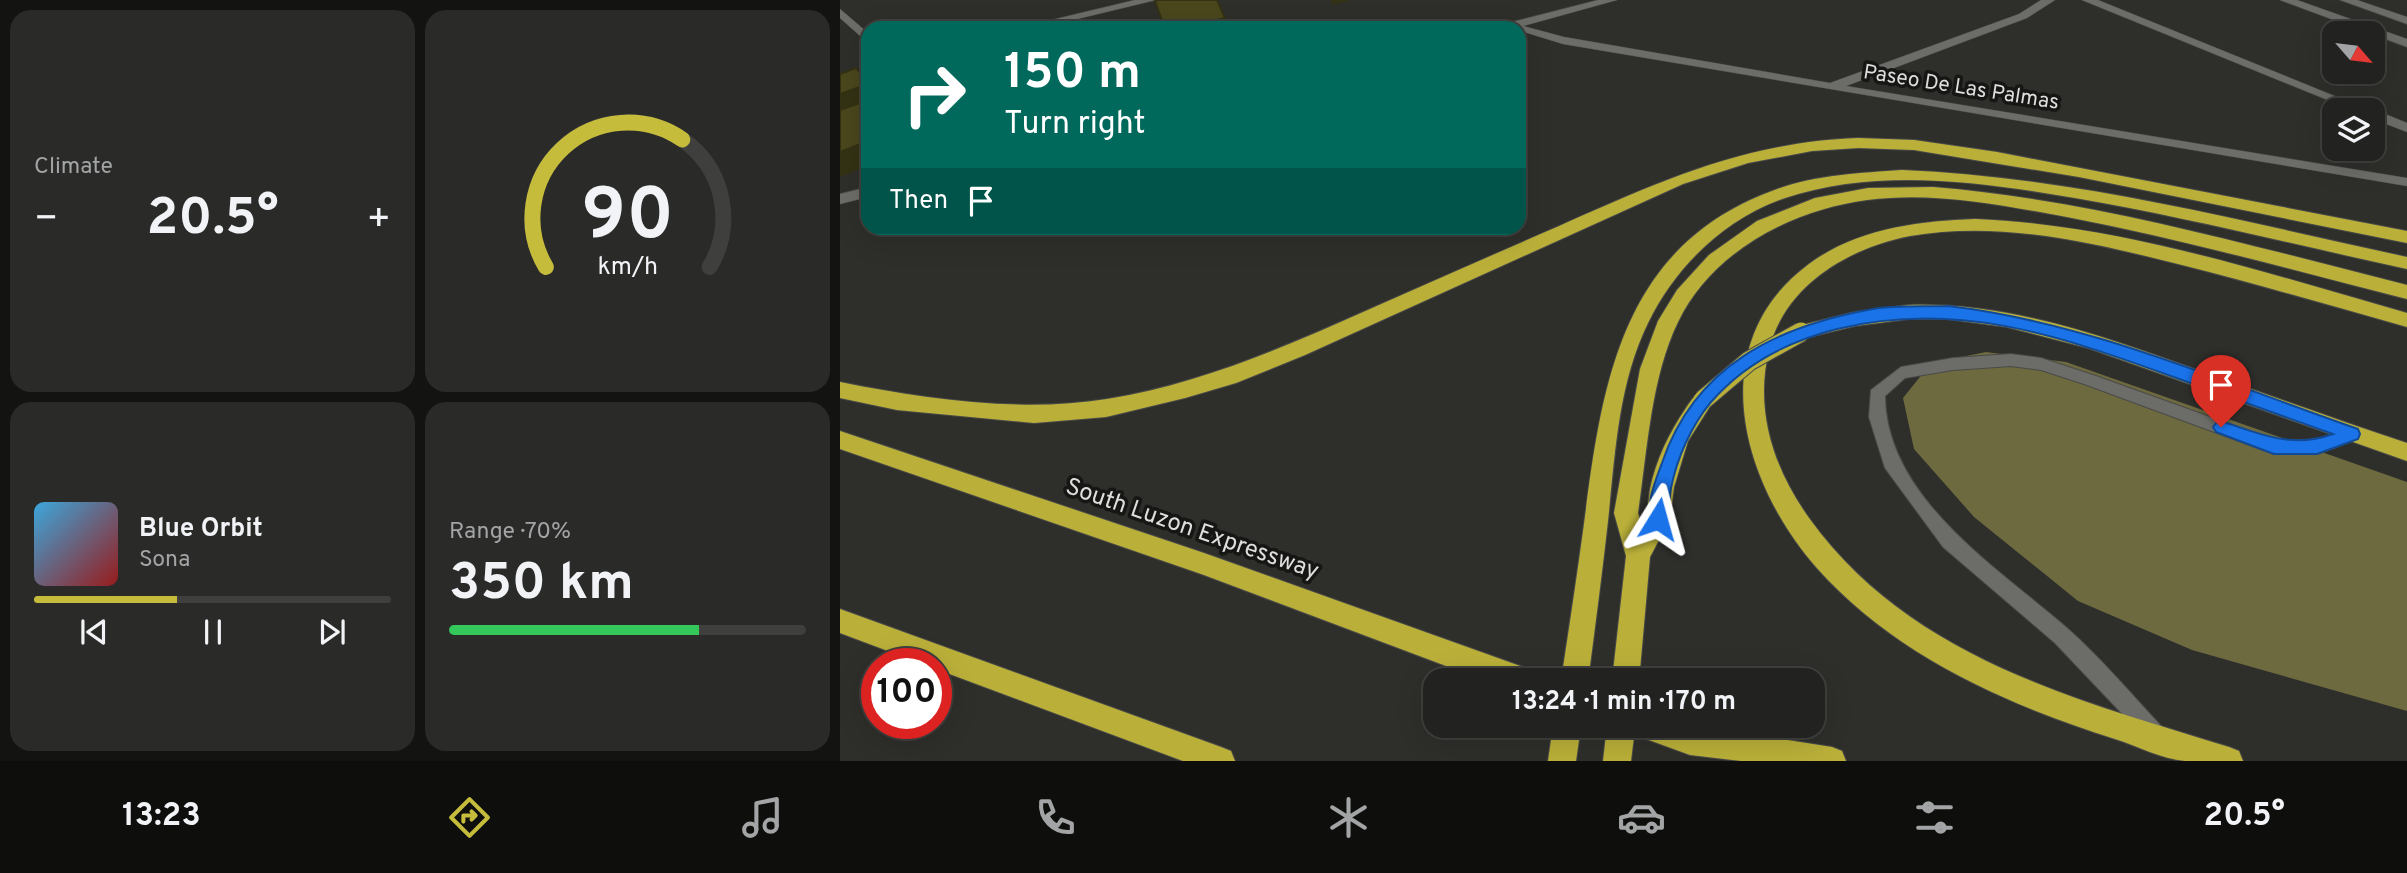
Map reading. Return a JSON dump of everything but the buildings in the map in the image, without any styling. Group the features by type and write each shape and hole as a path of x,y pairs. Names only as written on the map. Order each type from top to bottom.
{"highway":[{"path":"840,390 897,402 1034,414 1106,408 1175,393 1229,377 1298,350 1677,180 1760,155 1824,145 1888,144 1962,151 2227,200 2407,237"},
{"path":"1576,668 1604,449 1619,374 1638,321 1659,285 1678,260 1743,210 1787,192 1822,182 1878,174 1944,174 2142,204 2407,263"},
{"path":"1626,668 1638,556 1626,513 1644,394 1657,348 1668,321 1684,295 1716,260 1763,225 1800,208 1832,199 1890,192 1933,192 1990,197 2149,228 2407,292"},
{"path":"2230,761 2018,689 1968,667 1890,621 1837,575 1800,530 1766,468 1753,415 1753,384 1761,341 1769,322 1809,272 1852,247 1911,230 1973,225 2027,228 2111,242 2219,268 2407,320"},
{"path":"1638,556 1658,519 1662,486 1678,438 1703,400 1726,376 1751,358 1801,332 1842,320 1908,312 1948,312 1993,317 2086,340 2407,452"},
{"name":"South Luzon Expressway","path":"840,440 1204,564 1488,668"},
{"path":"840,621 1198,756 1221,761"},
{"path":"1562,761 1565,738"},
{"path":"1617,761 1620,738"},
{"path":"1681,738 1748,761"},
{"path":"1684,738 1832,761"}],"street":[{"path":"1056,21 1150,0"},
{"path":"1526,22 1611,0"},
{"path":"1830,88 2023,16 2049,0"},
{"path":"2088,0 2333,98"},
{"path":"2286,0 2407,43"},
{"path":"2346,0 2407,21"},
{"path":"840,12 861,32"},
{"name":"Paseo De Las Palmas","path":"1526,32 1830,88 2407,182"},
{"path":"2385,119 2407,128"},
{"path":"840,199 861,194"}],"lane":[{"path":"2160,739 2062,636 1949,541 1894,467 1877,417 1877,394 1901,373 1953,364 2011,360 2041,364 2090,380 2274,447 2317,447 2352,434"}],"shaded area":[{"path":"1986,352 2066,362 2407,482 2407,711 2192,650 2078,601 1974,517 1914,449 1903,398 1931,363"}],"route":[{"path":"1658,519 1662,486 1678,438 1703,400 1726,376 1751,358 1801,332 1842,320 1876,314 1948,312 1993,317 2039,327 2086,340 2352,434 2317,447 2274,447 2221,427"}]}
